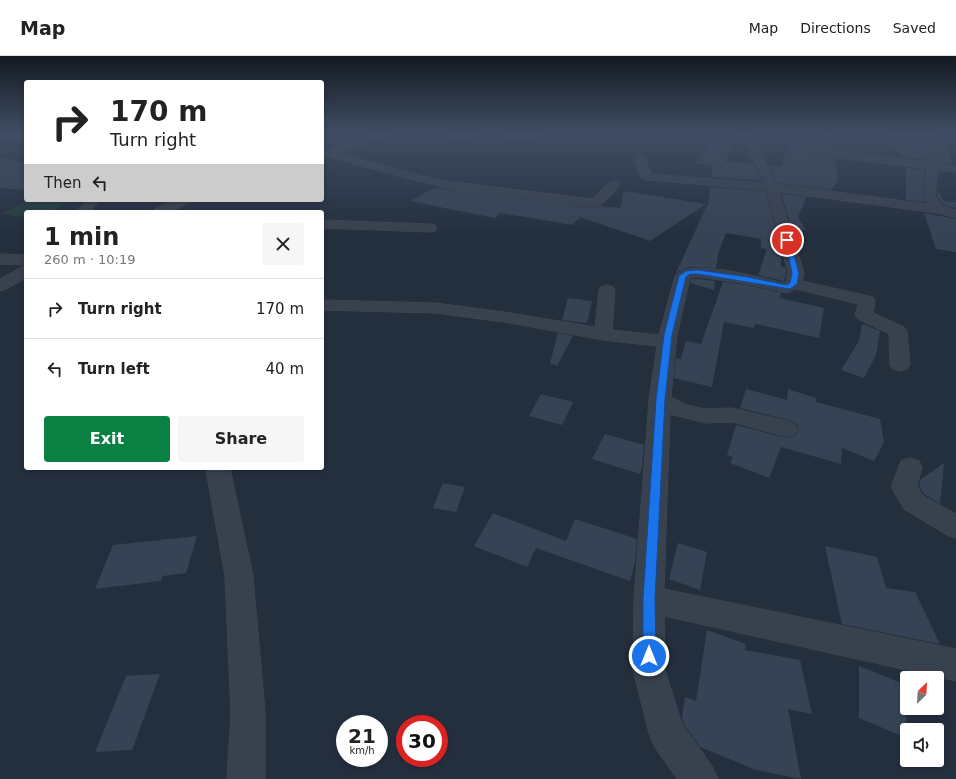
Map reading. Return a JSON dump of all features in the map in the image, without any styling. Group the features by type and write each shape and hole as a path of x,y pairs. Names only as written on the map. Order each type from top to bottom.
{"street":[{"path":"374,167 449,185 594,203 604,196 614,184"},
{"path":"642,167 646,177 772,187 938,209 956,214"},
{"path":"699,779 667,733 649,670 649,599 660,400 667,340 683,276 688,273 698,272 748,279 787,288 793,284 796,273 772,187 762,167"},
{"path":"912,167 933,170 956,178"},
{"path":"934,167 929,196 938,209"},
{"path":"933,170 956,169"},
{"path":"86,210 85,209 92,202"},
{"path":"164,210 181,202"},
{"path":"324,224 430,228"},
{"path":"0,259 24,260"},
{"path":"0,286 24,272"},
{"path":"793,284 867,301 864,315 898,332 900,365"},
{"path":"603,334 607,290"},
{"path":"324,305 436,308 504,317 603,334 667,340"},
{"path":"660,400 681,411 705,416 732,415 787,429"},
{"path":"910,467 904,487 914,502 956,528"},
{"path":"218,470 239,576 248,712 246,779"},
{"path":"649,599 956,665"}],"green space":[{"path":"25,202 68,203 55,210 24,210 24,217 1,214"}],"building":[{"path":"0,167 24,167 24,190 0,188"},
{"path":"713,167 755,167 762,181 711,177"},
{"path":"770,167 836,167 838,181 831,190 777,183"},
{"path":"906,168 924,170 922,196 925,202 906,200"},
{"path":"710,187 766,191 781,250 781,267 785,267 786,273 784,281 758,275 767,249 761,248 761,239 726,233 718,254 716,268 690,267 676,273 708,205"},
{"path":"434,188 594,208 600,206 620,208 624,191 706,204 650,241 580,217 572,225 500,213 495,218 410,201"},
{"path":"937,190 944,201 956,202 956,208 944,205 937,196"},
{"path":"781,194 806,197 798,218 806,230 792,229"},
{"path":"924,213 956,219 956,252 936,249"},
{"path":"691,279 715,281 714,290 690,283"},
{"path":"723,282 748,285 781,293 780,298 824,308 819,338 756,324 753,328 724,322 712,387 674,378 676,358 681,359 686,341 701,344"},
{"path":"568,298 592,301 587,323 562,320"},
{"path":"862,324 880,331 876,355 864,378 841,370 859,341"},
{"path":"558,333 573,336 557,366 550,363"},
{"path":"746,389 787,400 788,389 816,398 816,402 880,419 884,442 874,461 842,448 841,464 781,447 769,478 730,463 733,457 727,455 736,425 787,438 796,435 799,428 796,423 788,420 740,408"},
{"path":"541,394 573,402 562,425 529,416"},
{"path":"605,434 644,445 640,474 592,459"},
{"path":"944,463 940,504 923,493 919,486 920,480"},
{"path":"443,483 465,487 456,512 433,508"},
{"path":"493,513 566,541 575,519 637,539 635,562 630,581 536,548 527,567 474,546"},
{"path":"197,536 186,573 163,576 161,581 95,589 113,545"},
{"path":"678,543 707,552 700,590 669,579"},
{"path":"825,546 877,557 886,588 915,592 940,644 842,624"},
{"path":"707,630 746,644 745,650 800,660 812,714 788,709 801,779 756,770 700,747 683,723 682,718 685,697 696,701"},
{"path":"859,666 900,682 900,715 906,715 906,723 900,723 900,735 859,718"},
{"path":"160,674 132,750 95,752 126,676"}],"route":[{"path":"649,656 649,599 660,400 668,335 683,276 688,273 698,272 748,279 787,288 793,284 796,273 787,240"}]}
